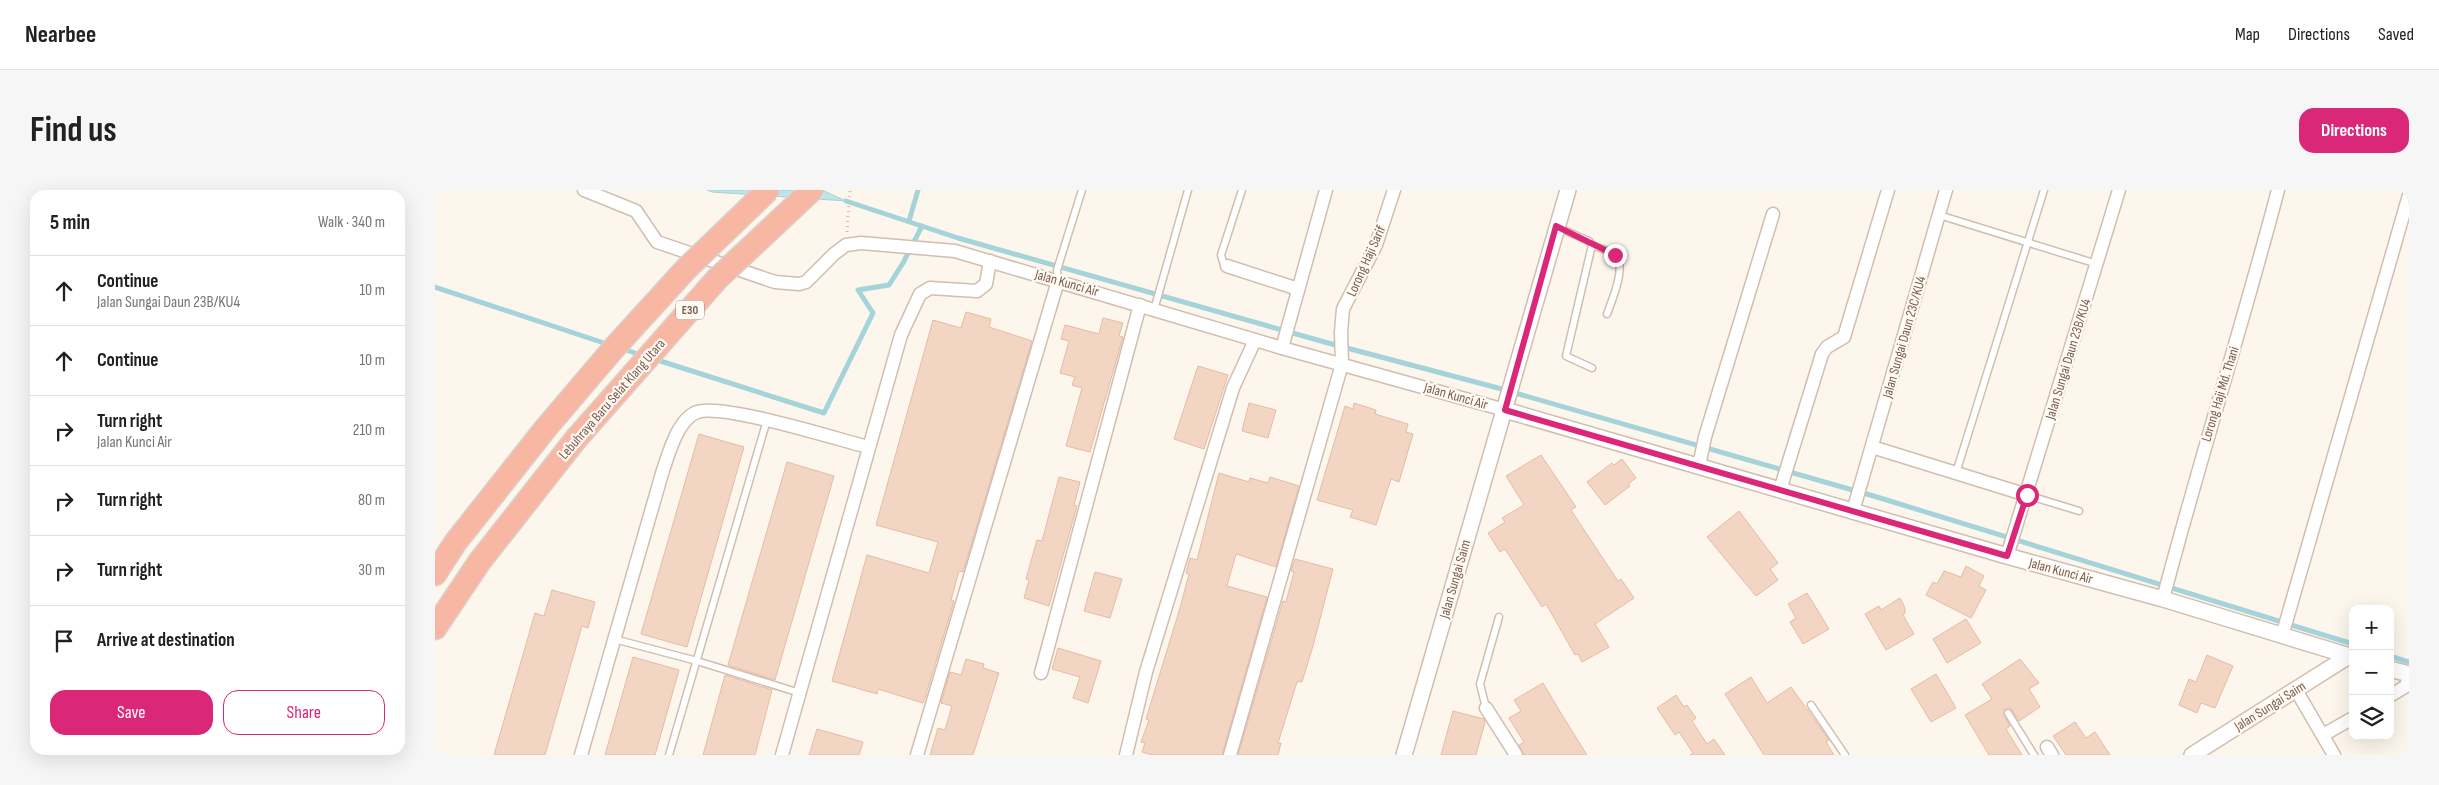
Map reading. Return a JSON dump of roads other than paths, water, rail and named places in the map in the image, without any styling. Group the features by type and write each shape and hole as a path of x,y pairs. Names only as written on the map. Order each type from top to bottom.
{"highway":[{"name":"E30","path":"435,574 455,543 545,429 614,348 686,269 768,190"},
{"name":"Lebuhraya Baru Selat Klang Utara","path":"435,628 480,561 576,439 717,280 813,190"}],"street":[{"name":"Jalan Kunci Air","path":"585,190 636,211 657,242 775,282 799,284 807,282 834,254 846,245 883,245 955,251 990,261 1057,275 1141,305 1155,305 1255,340 1283,342 1700,460 1784,477 1855,506 2163,596 2283,633 2349,656"},
{"path":"1283,342 1326,190"},
{"name":"Lorong Haji Sarif","path":"1230,755 1342,358 1341,332 1343,309 1376,245 1394,190"},
{"name":"Jalan Sungai Saim","path":"1408,754 1556,226 1568,190"},
{"path":"1784,477 1822,354 1827,347 1844,337 1888,190"},
{"name":"Jalan Sungai Daun 23C/KU4","path":"1855,506 1947,190"},
{"name":"Jalan Sungai Daun 23B/KU4","path":"2009,551 2119,190"},
{"name":"Lorong Haji Md. Thani","path":"2163,596 2211,422 2250,297 2278,190"},
{"path":"2283,633 2409,195"},
{"path":"1700,460 1773,214"},
{"path":"782,755 901,335 920,294 930,288 977,291 986,284 990,261"},
{"path":"1227,266 1298,289"},
{"path":"917,755 1057,275"},
{"path":"1041,673 1141,305"},
{"path":"1126,755 1146,672 1233,388 1255,340"},
{"path":"581,755 663,470 678,430 696,413 717,410 767,420 868,447"},
{"path":"1872,447 2027,495"},
{"name":"Jalan Sungai Saim","path":"2192,755 2349,658"},
{"path":"2391,695 2408,682 2394,671"},
{"path":"2295,690 2334,755"},
{"path":"1486,708 1516,755"},
{"path":"2323,735 2349,720"}],"lane":[{"path":"1057,275 1082,190"},
{"path":"1155,305 1165,277 1189,190"},
{"path":"1227,266 1223,262 1221,255 1242,190"},
{"path":"1956,473 2044,190"},
{"path":"1939,215 2097,264"},
{"path":"1556,226 1615,255 1620,262 1620,271 1607,314"},
{"path":"1591,368 1566,356 1592,245"},
{"path":"669,755 767,420"},
{"path":"2027,495 2079,512"},
{"path":"1486,708 1481,684 1499,617"},
{"path":"614,639 697,661 800,692"},
{"path":"1811,705 1845,755"},
{"path":"2008,713 2034,755"}],"water":[{"path":"707,190 822,190 846,201 712,192"}],"waterway":[{"path":"909,221 918,190"},
{"path":"846,201 958,238 1328,343 1498,388 1877,497 2349,643"},
{"path":"654,359 824,413 873,313 858,290 889,285 922,226"},
{"path":"435,287 610,345"},
{"path":"620,348 641,355"},
{"path":"2394,657 2409,662"}]}
